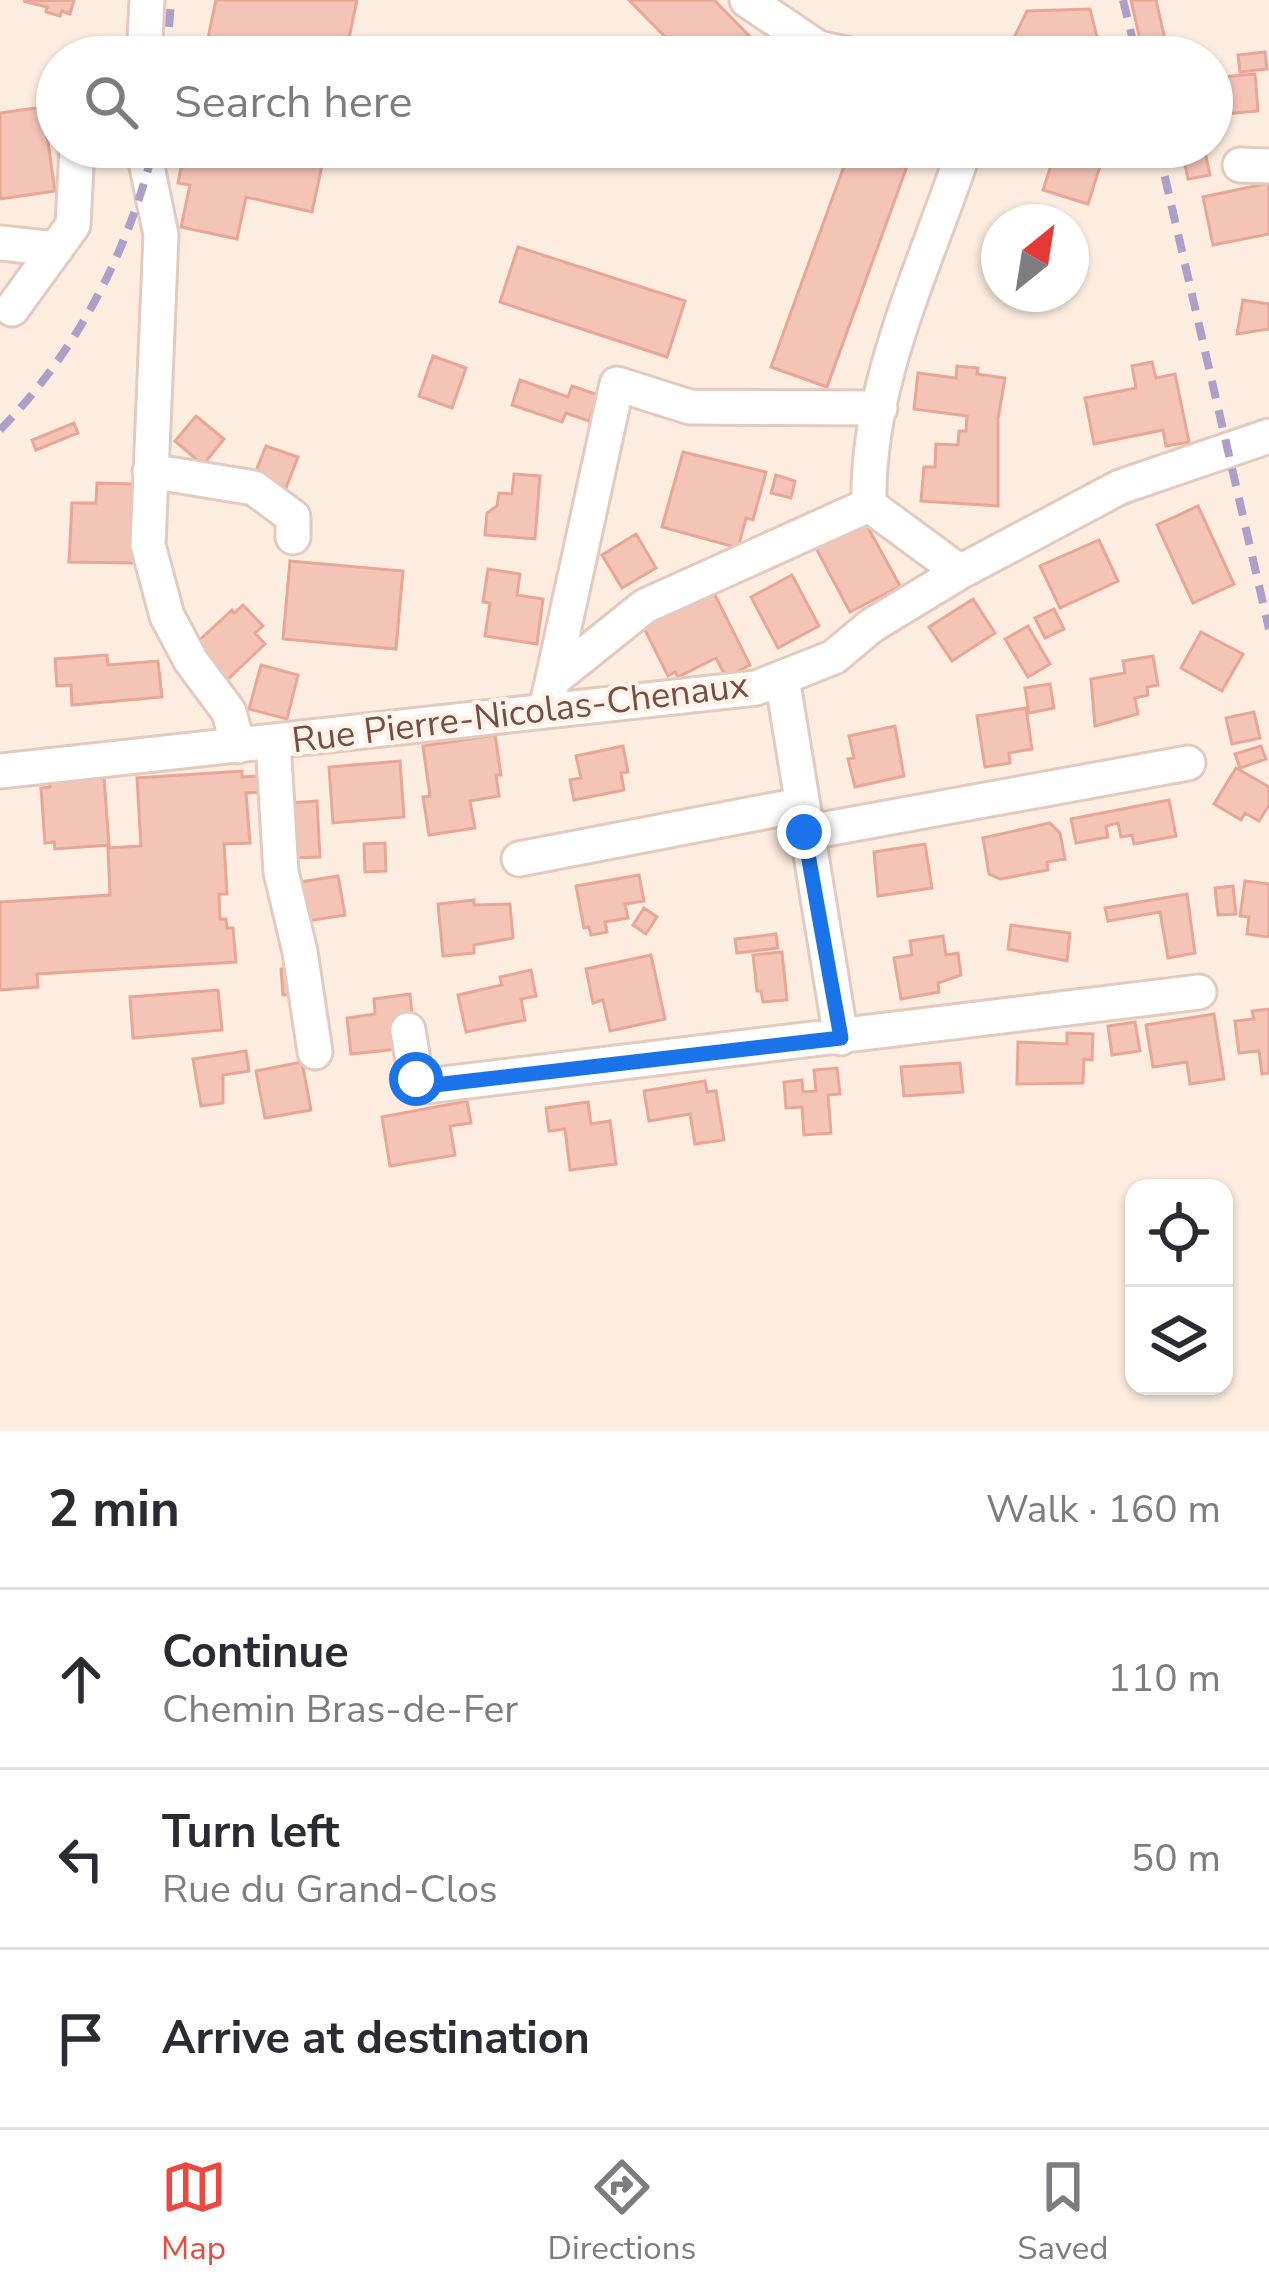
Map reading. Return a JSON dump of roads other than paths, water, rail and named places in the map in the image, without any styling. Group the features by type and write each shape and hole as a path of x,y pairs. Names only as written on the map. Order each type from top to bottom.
{"street":[{"path":"145,36 147,0"},
{"path":"747,0 800,36"},
{"path":"12,308 74,225 76,168"},
{"path":"147,168 160,235 148,545 167,616 191,662 230,712 238,746"},
{"path":"869,506 868,458 901,323 957,168"},
{"path":"0,243 56,249"},
{"path":"550,695 617,384 690,407 880,408"},
{"name":"Rue Pierre-Nicolas-Chenaux","path":"0,771 273,742 550,695 756,688 834,657 872,626 960,572 1120,487 1269,436"},
{"path":"151,471 254,488 293,517 293,536"},
{"path":"550,695 645,606 869,506"},
{"path":"869,506 960,572"},
{"path":"782,678 841,1038"},
{"path":"273,742 281,872 301,952 315,1052"},
{"path":"519,859 1188,763"},
{"path":"408,1030 416,1079 426,1086 1198,992"}],"railway":[{"path":"168,36 171,0"},
{"path":"1123,0 1132,36"},
{"path":"0,430 53,368 96,299 129,226 148,168"},
{"path":"1163,168 1269,629"}]}
